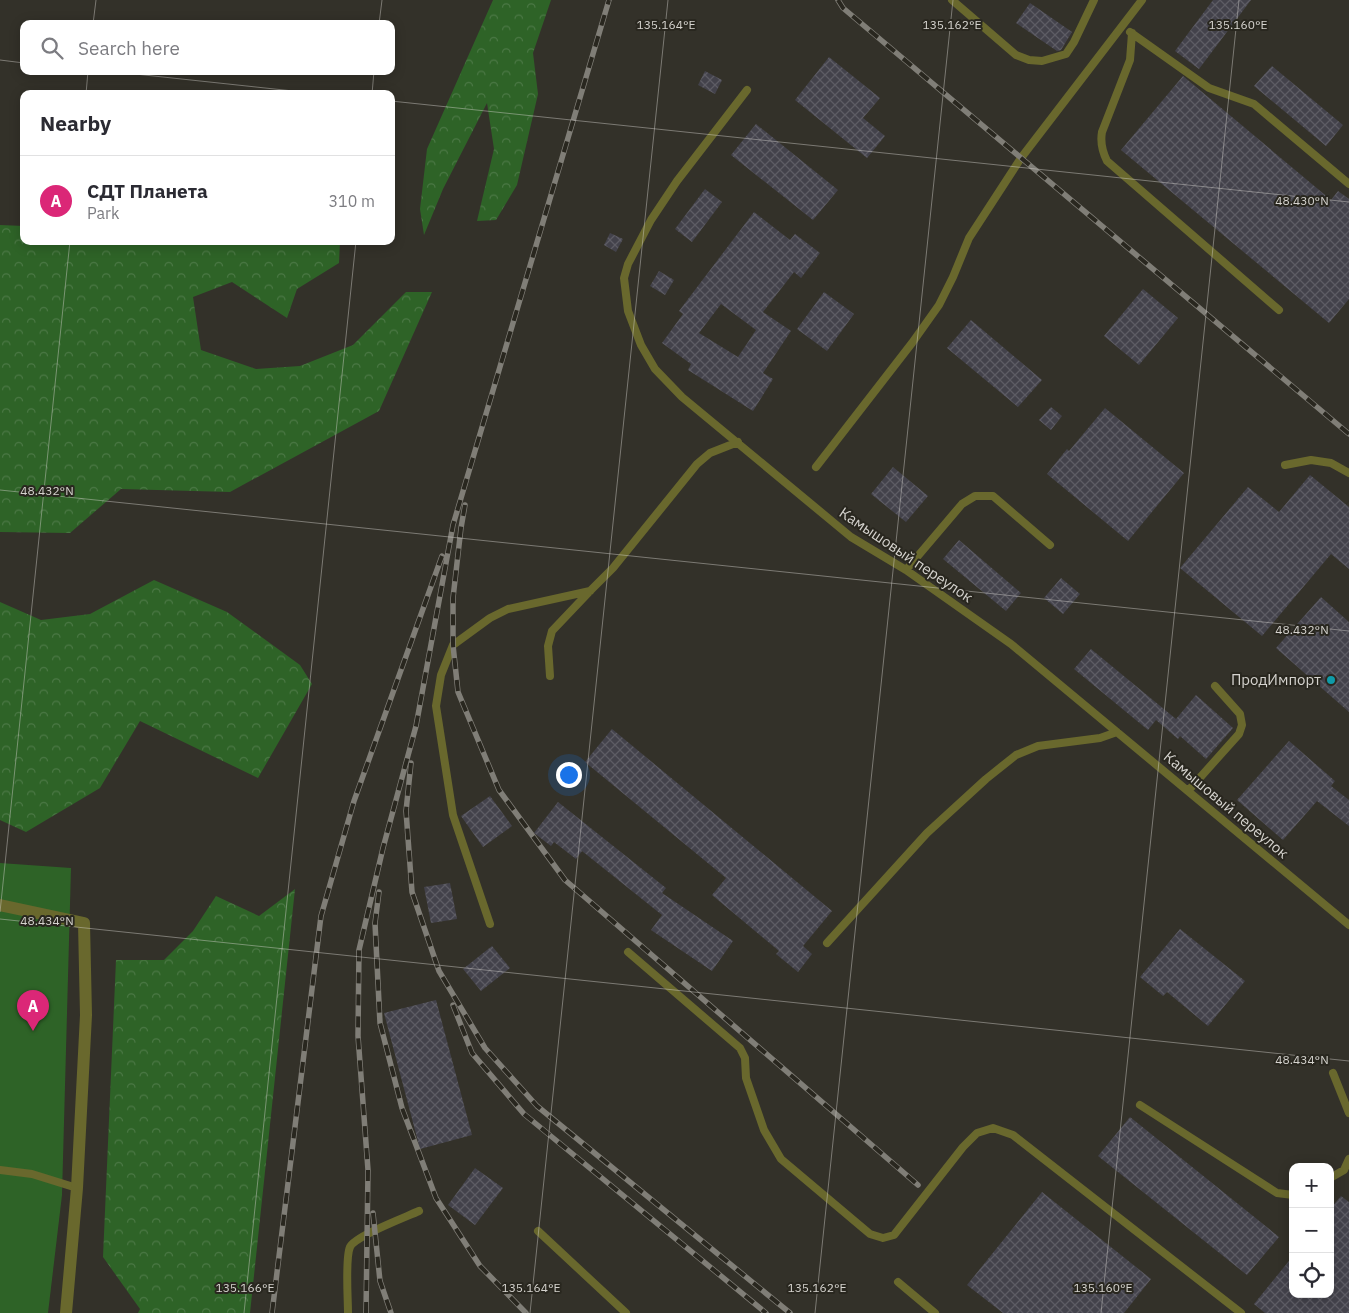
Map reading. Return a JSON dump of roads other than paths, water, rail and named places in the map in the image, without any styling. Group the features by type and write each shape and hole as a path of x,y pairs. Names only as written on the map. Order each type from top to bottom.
{"street":[{"path":"0,905 84,923 86,1015 77,1188 66,1313"}],"lane":[{"path":"952,0 1016,55 1029,60 1042,61 1066,54 1074,42 1094,0"},
{"path":"816,467 939,305 969,238 1021,158 1142,0"},
{"path":"1122,26 1209,88 1254,104 1349,184"},
{"path":"1132,33 1130,60 1100,140 1107,161 1279,310"},
{"name":"Камышовый переулок","path":"746,90 651,220 628,264 624,278 628,312 641,345 655,369 682,396 852,537 906,570 1011,644 1349,926"},
{"path":"550,676 548,646 552,631 613,568 697,464 710,453 738,442"},
{"path":"1285,465 1310,460 1331,463 1349,473"},
{"path":"906,570 962,504 975,496 993,496 1050,545"},
{"path":"490,924 453,815 436,706 441,675 453,645 490,618 508,609 590,591"},
{"path":"1188,791 1239,734 1242,725 1240,714 1215,686"},
{"path":"826,943 927,833 1016,755 1038,746 1100,738 1117,732"},
{"path":"628,952 740,1048 745,1058 746,1078 764,1130 781,1159 870,1234 883,1238 894,1235 963,1147 976,1133 993,1128 1013,1135 1241,1313"},
{"path":"1333,1073 1349,1113"},
{"path":"1140,1104 1276,1193 1289,1195"},
{"path":"1334,1177 1347,1172 1349,1159"},
{"path":"0,1170 32,1174 77,1188"},
{"path":"348,1313 348,1254 351,1244 360,1237 419,1211"},
{"path":"538,1231 626,1313"},
{"path":"898,1282 936,1313"}],"railway":[{"path":"366,1313 368,1170 358,1036 359,950 383,848 416,726 453,525 609,0"},
{"path":"838,0 843,8 1349,434"},
{"path":"465,505 453,598 453,645 458,692 499,790 565,880 918,1185"},
{"path":"272,1313 321,916 354,801 442,556"},
{"path":"411,763 406,811 412,892 439,971 485,1048 537,1106 790,1313"},
{"path":"379,892 375,923 380,1023 402,1108 436,1198 480,1266 526,1313"},
{"path":"453,1005 472,1053 524,1114 766,1313"},
{"path":"373,1213 380,1281 391,1313"}],"place":[{"name":"ПродИмпорт","path":"1331,680"},
{"name":"СДТ Планета","path":"33,1031"}]}
